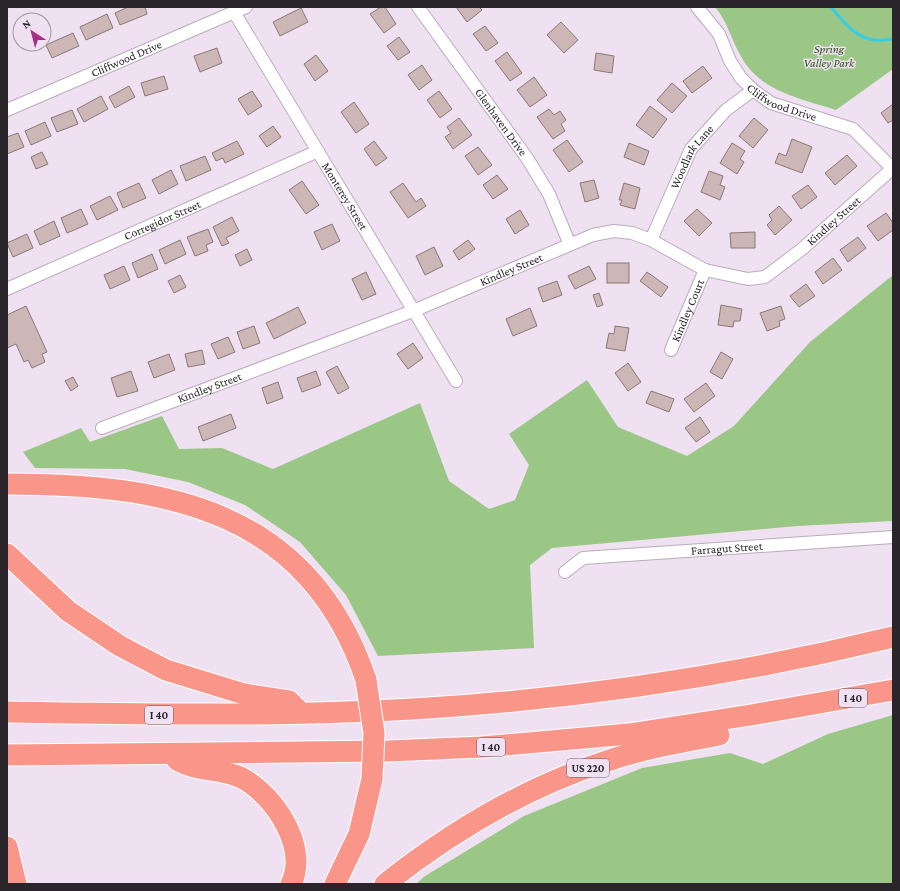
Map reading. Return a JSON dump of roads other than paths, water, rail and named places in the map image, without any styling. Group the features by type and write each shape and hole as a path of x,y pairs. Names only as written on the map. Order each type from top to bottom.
{"highway":[{"path":"7,484 46,484 88,487 157,497 218,515 246,528 287,556 323,595 347,633 358,656 366,680 374,733 372,779 359,834 335,884"},
{"path":"7,554 68,611 120,646 166,670 244,694 289,701 302,713"},
{"name":"I 40","path":"7,712 160,715 302,713 492,704 620,689 766,664 893,637"},
{"name":"I 40","path":"7,755 388,751 482,747 629,734 813,705 893,690"},
{"name":"US 220","path":"385,884 416,860 458,832 505,805 554,781 604,762 650,748 747,730 813,705"},
{"path":"166,754 186,765 221,771 241,778 265,796 283,820 290,834 296,866 291,884"},
{"path":"7,847 16,884"}],"street":[{"name":"Cliffwood Drive","path":"7,110 246,7"},
{"name":"Glenhaven Drive","path":"418,7 528,158 549,194 570,245"},
{"name":"Cliffwood Drive","path":"697,7 719,34 730,61 741,78 753,90 771,102 853,129 893,169"},
{"name":"Monterey Street","path":"234,12 456,381"},
{"name":"Woodlark Lane","path":"651,240 691,149 726,110 753,90"},
{"name":"Corregidor Street","path":"7,289 318,151"},
{"name":"Kindley Street","path":"102,428 413,311 593,235 614,231 632,233 651,240 705,270 748,279 765,277 802,249 893,169"},
{"name":"Kindley Court","path":"671,350 705,270"},
{"name":"Farragut Street","path":"565,572 583,558 893,537"}],"waterway":[{"path":"831,7 850,28 861,36 867,39 876,40 893,39"}],"park label":[{"name":"Spring Valley Park","path":"829,56"}]}
